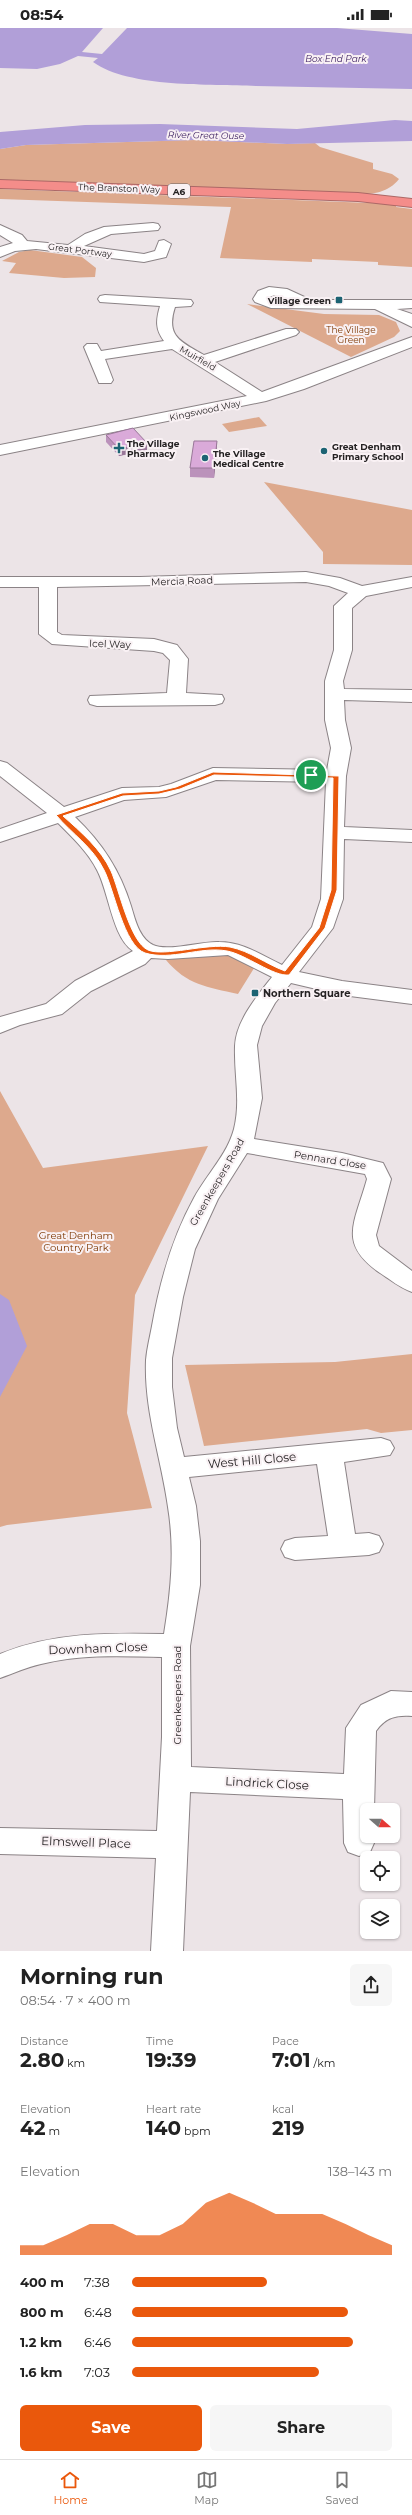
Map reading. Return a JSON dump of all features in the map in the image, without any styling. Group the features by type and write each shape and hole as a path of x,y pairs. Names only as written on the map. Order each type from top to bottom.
{"highway":[{"name":"The Branston Way","path":"0,184 358,197 412,203"},
{"name":"The Branston Way","path":"358,197 401,194 412,190"}],"street":[{"path":"70,250 99,231 105,223 153,227"},
{"path":"1,224 17,238 22,245"},
{"name":"Great Portway","path":"0,253 22,245 50,246 70,250 144,258 162,249 176,255"},
{"path":"254,294 263,302 271,304 374,301 411,316"},
{"path":"104,300 186,303"},
{"name":"Muirfield","path":"169,302 164,317 165,332 174,344 260,398"},
{"name":"Kingswood Way","path":"0,450 205,411 260,398 309,383 407,343 411,316"},
{"path":"203,361 265,336 291,332"},
{"path":"105,380 94,351 174,344"},
{"name":"Mercia Road","path":"0,582 48,583 306,577 326,578 345,584 360,592"},
{"name":"Greenkeepers Road","path":"167,1951 171,1845 176,1779 176,1646 186,1586 186,1541 174,1468 164,1428 159,1387 159,1358 170,1297 183,1249 193,1222 241,1144 250,1098 246,1045 257,1015 286,974 322,928 329,912 334,890 336,776 341,748 335,720 335,677 343,650 343,606 360,592 412,582"},
{"name":"Icel Way","path":"48,583 48,634 58,640 154,645 170,649 178,659 176,699"},
{"path":"335,694 412,696"},
{"path":"97,700 215,699"},
{"path":"0,767 59,815 89,842 107,870 129,930 137,944 146,952 158,953 213,948 229,949 255,958 271,968 286,974 321,984 412,997"},
{"path":"0,836 122,794 159,792 178,788 213,774 336,776"},
{"path":"335,833 412,836"},
{"path":"0,1026 12,1020 54,1009 83,986 137,959 146,952"},
{"name":"Pennard Close","path":"241,1144 263,1150 358,1164 375,1169 379,1179 364,1236 367,1249 376,1258 412,1283"},
{"name":"West Hill Close","path":"174,1468 381,1448"},
{"path":"329,1452 343,1546"},
{"path":"296,1549 369,1544"},
{"name":"Downham Close","path":"0,1666 17,1658 50,1648 176,1646"},
{"path":"359,1843 358,1787 361,1728 371,1714 391,1703 412,1704"},
{"name":"Lindrick Close","path":"176,1779 358,1787"},
{"name":"Elmswell Place","path":"0,1841 27,1840 171,1845"}],"green space":[{"path":"195,140 287,144 315,143 320,147 373,163 373,169 392,174 399,179 386,189 371,194 0,181 0,149 26,145"},
{"path":"0,189 396,204 396,207 412,209 412,267 378,265 378,262 312,259 312,262 220,258 231,207 0,199"},
{"path":"30,250 82,257 96,268 95,277 64,278 9,273 16,263 2,261 19,252"},
{"name":"The Village Green","path":"247,304 324,314 379,315 396,322 400,331 394,337 351,357"},
{"path":"259,417 267,426 229,432 222,424"},
{"path":"264,482 412,510 412,565 323,564 323,552"},
{"path":"212,954 227,955 256,965 238,994 198,984 182,975 166,960"},
{"name":"Great Denham Country Park","path":"0,1091 43,1168 208,1146 135,1295 127,1413 152,1508 0,1527"},
{"path":"412,1354 412,1430 381,1433 367,1429 204,1446 185,1365 335,1362"}],"water":[{"name":"Box End Park","path":"0,28 103,28 82,52 102,54 127,28 337,28 412,34 412,89 171,83 127,76 108,70 93,62 98,58 78,56 60,64 37,69 0,68"},
{"name":"River Great Ouse","path":"395,120 412,121 412,141 287,144 195,140 26,145 0,149 0,132 85,125 160,124 297,129"},
{"path":"0,1294 9,1300 27,1346 0,1397"}],"building":[{"path":"133,428 147,443 119,449 106,435"},
{"path":"194,441 217,441 214,468 190,468"}],"place":[{"name":"Village Green","path":"339,300"},
{"name":"The Village Pharmacy","path":"119,448"},
{"name":"Great Denham Primary School","path":"324,451"},
{"name":"The Village Medical Centre","path":"205,458"},
{"name":"Northern Square","path":"255,993"}],"route":[{"path":"224,772 311,775 336,776 334,890 329,912 322,928 286,974 271,968 255,958 229,949 213,948 158,953 146,952 137,944 129,930 120,901 107,870 89,842 59,815 78,810 122,794 159,792 178,788 205,776 224,772"}]}
